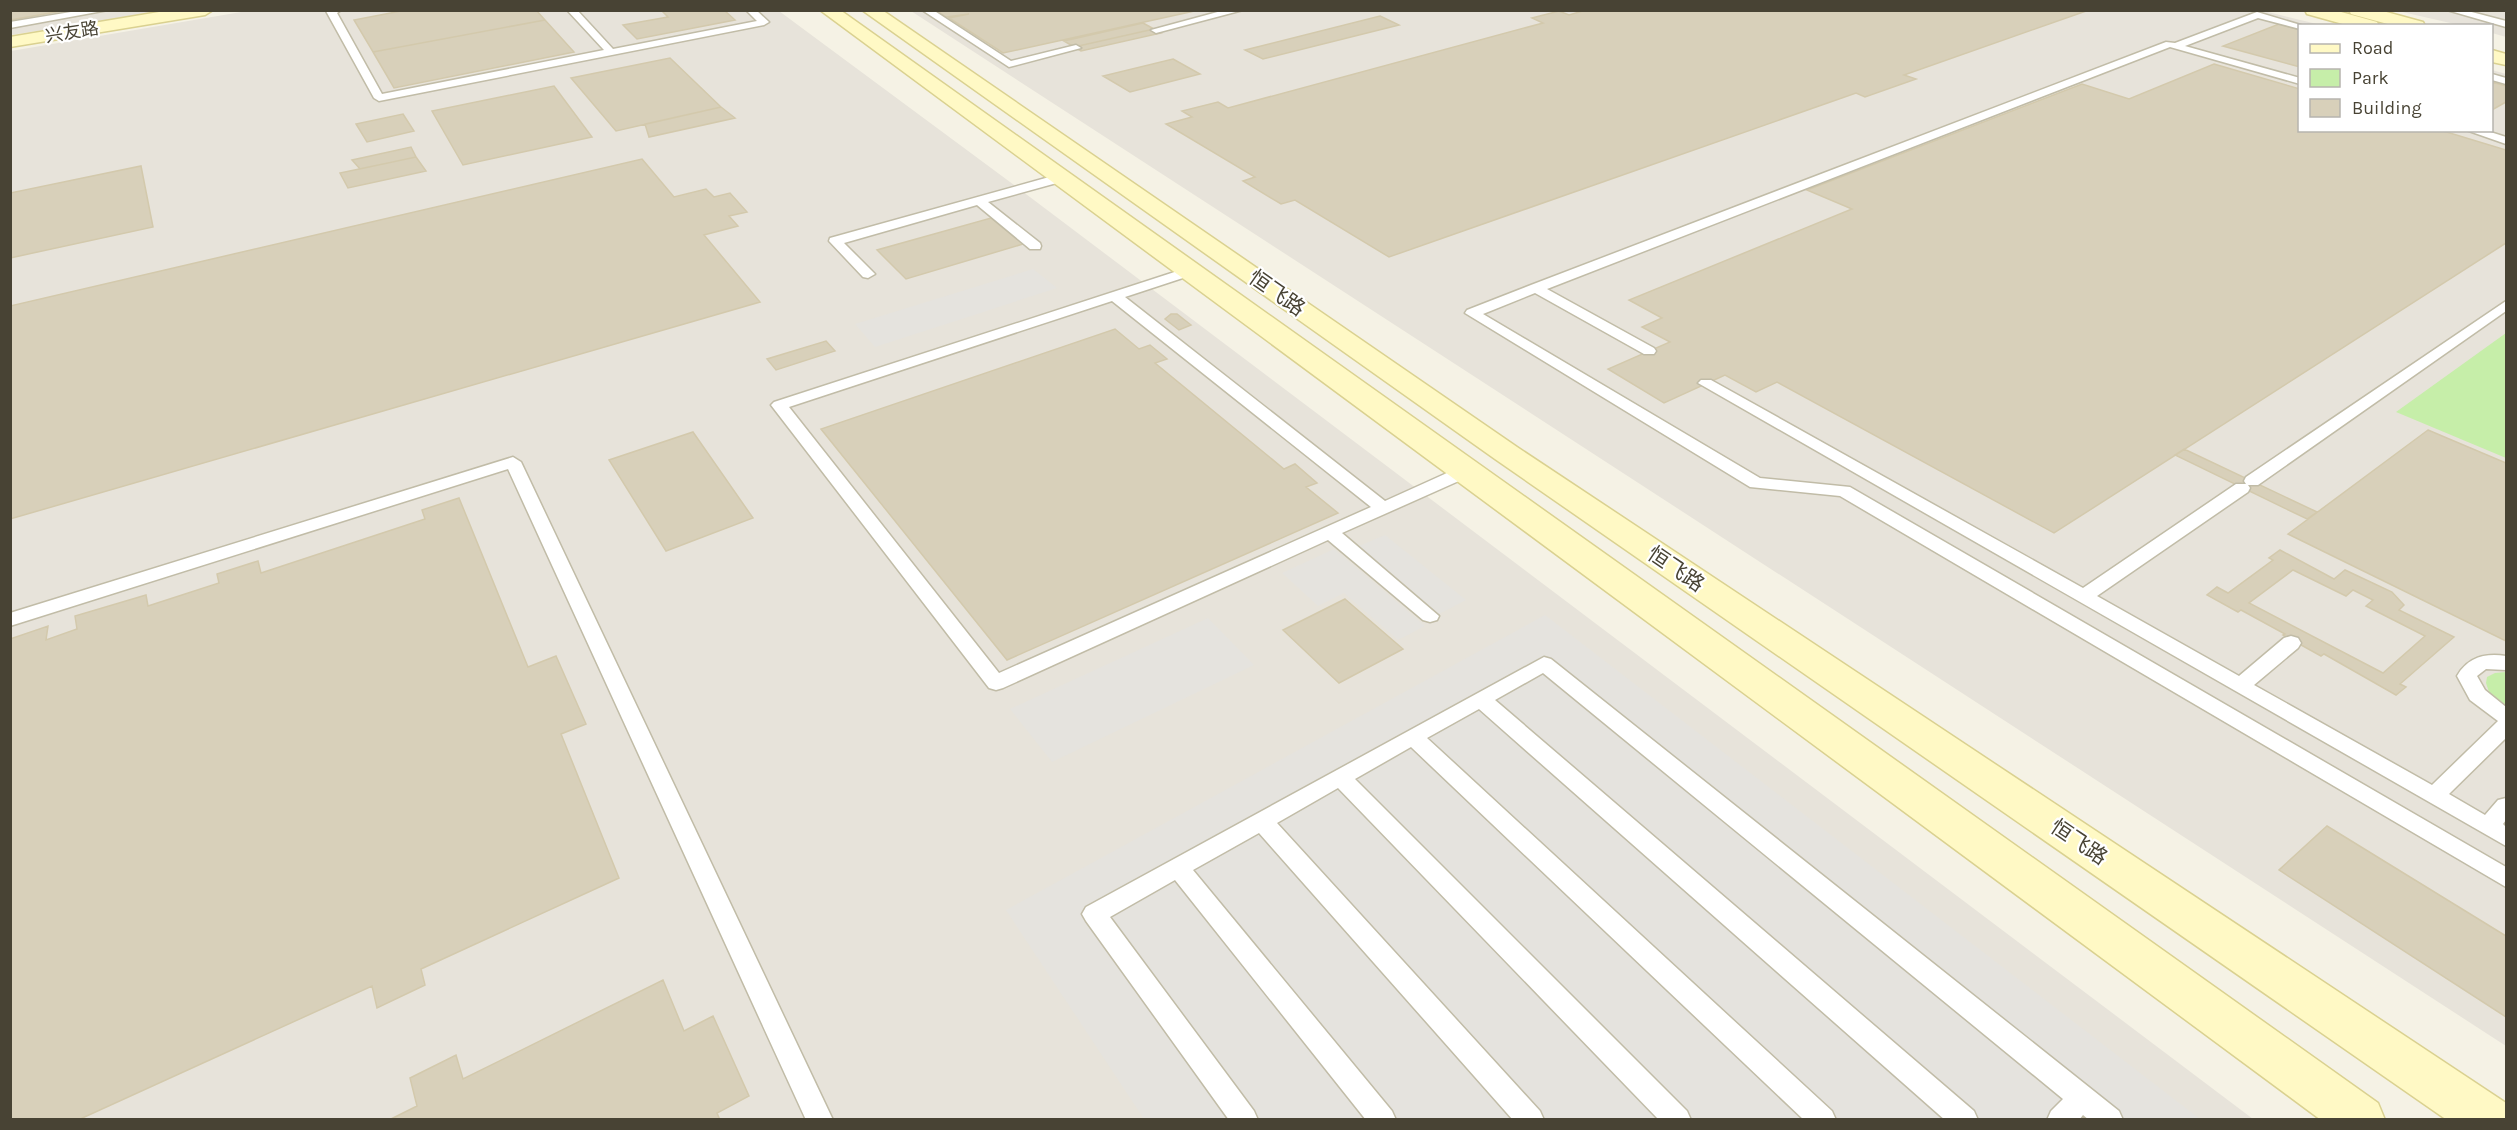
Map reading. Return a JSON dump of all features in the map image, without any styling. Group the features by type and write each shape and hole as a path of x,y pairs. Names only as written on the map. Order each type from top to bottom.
{"main road":[{"name":"兴友路","path":"10,42 205,10"},
{"name":"恒飞路","path":"828,10 2361,1119"},
{"name":"恒飞路","path":"870,10 1506,453 2489,1119"},
{"path":"2313,10 2364,24"},
{"path":"2357,10 2410,24"}],"lane":[{"path":"10,25 104,10"},
{"path":"337,10 331,11 379,98 764,22 750,10"},
{"path":"571,10 611,52"},
{"path":"926,10 1009,64 1076,48"},
{"path":"1156,30 1239,10"},
{"path":"2451,10 2506,24"},
{"path":"2175,46 2257,15 2298,25"},
{"path":"2298,80 2169,44 1472,313 1756,483 1844,491 2506,878"},
{"path":"2492,137 2506,129"},
{"path":"2477,132 2506,141"},
{"path":"868,274 835,241 1060,178"},
{"path":"979,201 1035,246"},
{"path":"1190,271 779,405 996,683 1464,472"},
{"path":"1536,288 1649,351"},
{"path":"1115,296 1384,509"},
{"path":"2083,597 2506,305"},
{"path":"1706,383 2497,832 2506,806"},
{"path":"10,620 513,462 820,1119"},
{"path":"1331,533 1430,616"},
{"path":"2240,686 2291,643"},
{"path":"2506,663 2481,663 2471,667 2467,676 2470,686 2480,698 2506,716"},
{"path":"1245,1119 1094,914 1544,664 2110,1119"},
{"path":"1480,699 1965,1119"},
{"path":"2434,796 2506,726"},
{"path":"1413,737 1823,1119"},
{"path":"1340,777 1678,1119"},
{"path":"1262,821 1531,1119"},
{"path":"1178,867 1383,1119"},
{"path":"2060,1119 2082,1098"}],"shaded area":[{"path":"253,10 779,11 1010,182 2253,1119 11,1120 11,51"},
{"path":"11,11 164,11 11,35"},
{"path":"911,11 2264,11 2317,24 2298,24 2298,132 2493,132 2493,70 2506,74 2506,1046"},
{"path":"2398,11 2506,11 2506,37 2493,33 2493,24 2455,24"},
{"path":"1033,269 1057,288 875,347 855,324"},
{"path":"1385,535 1466,600 1439,614 1359,546"},
{"path":"1334,549 1425,626 1398,640 1344,593 1318,606 1282,573"},
{"path":"1545,615 2200,1119 1144,1119 1006,910"},
{"path":"1208,618 1254,665 1052,762 1010,709"}],"green space":[{"path":"2506,333 2506,458 2396,412"},
{"path":"2506,672 2506,705 2489,692 2486,683 2487,677 2495,673"}],"building":[{"path":"10,10 68,10 10,20"},
{"path":"406,10 536,10 545,20 373,52 354,20"},
{"path":"661,10 724,10 735,20 637,39 623,25 668,17"},
{"path":"936,10 1199,10 1003,53 949,18 969,14 946,17"},
{"path":"1586,10 2089,10 1904,75 1916,79 1865,97 1856,93 1389,257 1295,200 1281,204 1243,181 1255,177 1166,124 1192,117 1182,111 1218,102 1228,108 1543,23 1532,18 1559,11 1569,15"},
{"path":"1380,16 1399,25 1263,59 1245,50"},
{"path":"545,20 574,52 394,88 373,52"},
{"path":"1143,23 1154,29 1074,47 1064,41"},
{"path":"2279,24 2298,29 2298,66 2223,46"},
{"path":"1154,29 1161,33 1081,51 1074,47"},
{"path":"670,58 721,107 616,131 571,78"},
{"path":"1173,59 1200,74 1130,92 1103,76"},
{"path":"2214,64 2298,88 2298,132 2447,132 2506,150 2506,243 2054,533 1777,382 1756,392 1725,375 1664,403 1608,369 1670,342 1642,327 1662,318 1629,300 1852,209 1807,190 2082,84 2129,99"},
{"path":"2493,82 2506,86 2506,102 2493,109"},
{"path":"554,86 592,137 463,165 432,111"},
{"path":"721,107 735,118 649,137 645,124"},
{"path":"403,114 414,131 367,142 356,124"},
{"path":"411,147 416,157 360,169 352,160"},
{"path":"416,157 426,171 348,188 340,173"},
{"path":"642,159 674,197 706,189 714,197 730,193 747,212 729,216 738,226 704,235 760,302 10,519 10,306"},
{"path":"141,166 153,227 10,258 10,193"},
{"path":"991,218 1023,244 906,279 877,250"},
{"path":"1171,314 1177,314 1191,325 1179,330 1165,319"},
{"path":"1115,329 1139,349 1150,345 1167,359 1155,363 1284,469 1295,464 1317,483 1306,487 1338,513 1007,660 821,429"},
{"path":"826,341 835,351 776,370 767,359"},
{"path":"2428,430 2506,463 2506,641 2288,534"},
{"path":"693,432 753,518 666,551 609,460"},
{"path":"2184,449 2317,512 2307,519 2175,455"},
{"path":"459,498 528,667 556,656 586,724 561,734 619,878 421,969 425,985 377,1008 372,986 78,1120 10,1120 10,639 48,626 46,640 77,629 75,616 146,595 148,606 219,583 217,574 258,561 261,573 425,519 422,510"},
{"path":"2280,550 2334,579 2345,570 2392,592 2404,605 2399,610 2454,637 2400,684 2406,687 2396,695 2324,654 2321,656 2241,610 2238,612 2207,595 2217,587 2228,593 2273,560 2269,558","holes":["2293,570 2346,596 2353,590 2373,600 2366,606 2425,636 2383,673 2249,603"]},
{"path":"1345,599 1403,649 1339,683 1283,630"},
{"path":"2327,826 2506,936 2506,1017 2279,870"},
{"path":"663,980 684,1031 713,1016 749,1096 717,1113 720,1120 389,1120 417,1106 410,1078 456,1055 463,1079"}]}
